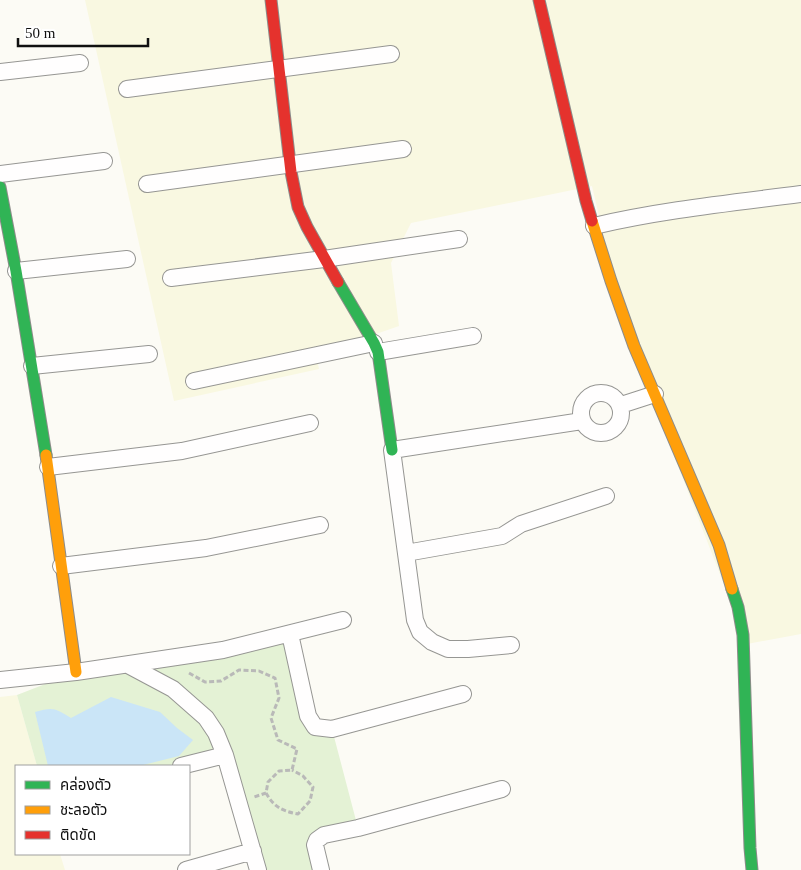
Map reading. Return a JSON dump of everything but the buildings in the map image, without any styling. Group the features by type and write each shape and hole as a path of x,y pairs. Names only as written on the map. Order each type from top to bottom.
{"street":[{"path":"272,0 290,164 298,207 324,259 376,348 382,374 415,620 420,632 432,642 448,649 511,645"},
{"path":"539,0 586,201 611,281 634,346 719,544 738,606 743,635 752,870"},
{"path":"127,89 391,54"},
{"path":"0,72 80,63"},
{"path":"147,184 403,149"},
{"path":"0,174 104,161"},
{"path":"0,187 16,271 48,467 76,672"},
{"path":"594,226 644,215 801,194"},
{"path":"171,278 324,259 459,239"},
{"path":"16,271 127,259"},
{"path":"194,382 376,348 473,336"},
{"path":"32,366 148,354"},
{"path":"604,392 614,396 621,405 622,415 618,425 610,432 599,433 589,429 582,421 581,410 585,400 593,394 604,392"},
{"path":"621,405 655,394"},
{"path":"392,450 582,421"},
{"path":"48,467 182,451 310,423"},
{"path":"406,553 502,536 521,524 606,496"},
{"path":"61,566 206,548 320,525"},
{"path":"0,680 76,672 223,650 343,620"},
{"path":"290,634 308,716 315,727 332,730 463,694"},
{"path":"128,665 173,689 206,718 216,734 225,755 258,870"},
{"path":"185,765 225,755"},
{"path":"321,870 315,845 317,840 324,835 358,828 502,789"},
{"path":"186,870 253,851"}],"path":[{"path":"190,672 205,682 221,682 239,670 260,670 274,678 279,698 271,718 278,740 297,749 292,770"},
{"path":"292,770 303,776 313,787 310,801 298,814 285,812 272,803 266,793 268,782 279,771 292,770"},
{"path":"239,802 266,793"}],"green space":[{"path":"85,0 801,0 801,634 747,644 626,332 592,186 411,223 391,263 399,326 316,355 319,369 174,401"},
{"path":"290,634 315,734 332,729 358,828 315,840 325,870 258,870 225,755 186,765 37,765 17,695 76,672"},
{"path":"17,695 37,765 15,765 15,855 60,855 65,870 0,870 0,697"}],"water":[{"path":"111,697 160,712 193,740 179,756 143,765 48,765 35,712 54,709 71,718"}],"traffic: fast":[{"path":"0,187 16,271 46,455"},
{"path":"338,282 378,352 392,450"},
{"path":"732,589 738,607 743,635 752,870"}],"traffic: slow":[{"path":"592,221 634,346 719,545 732,589"},
{"path":"46,455 76,672"}],"traffic: jam":[{"path":"271,0 291,172 298,207 338,282"},
{"path":"539,0 592,221"}]}
